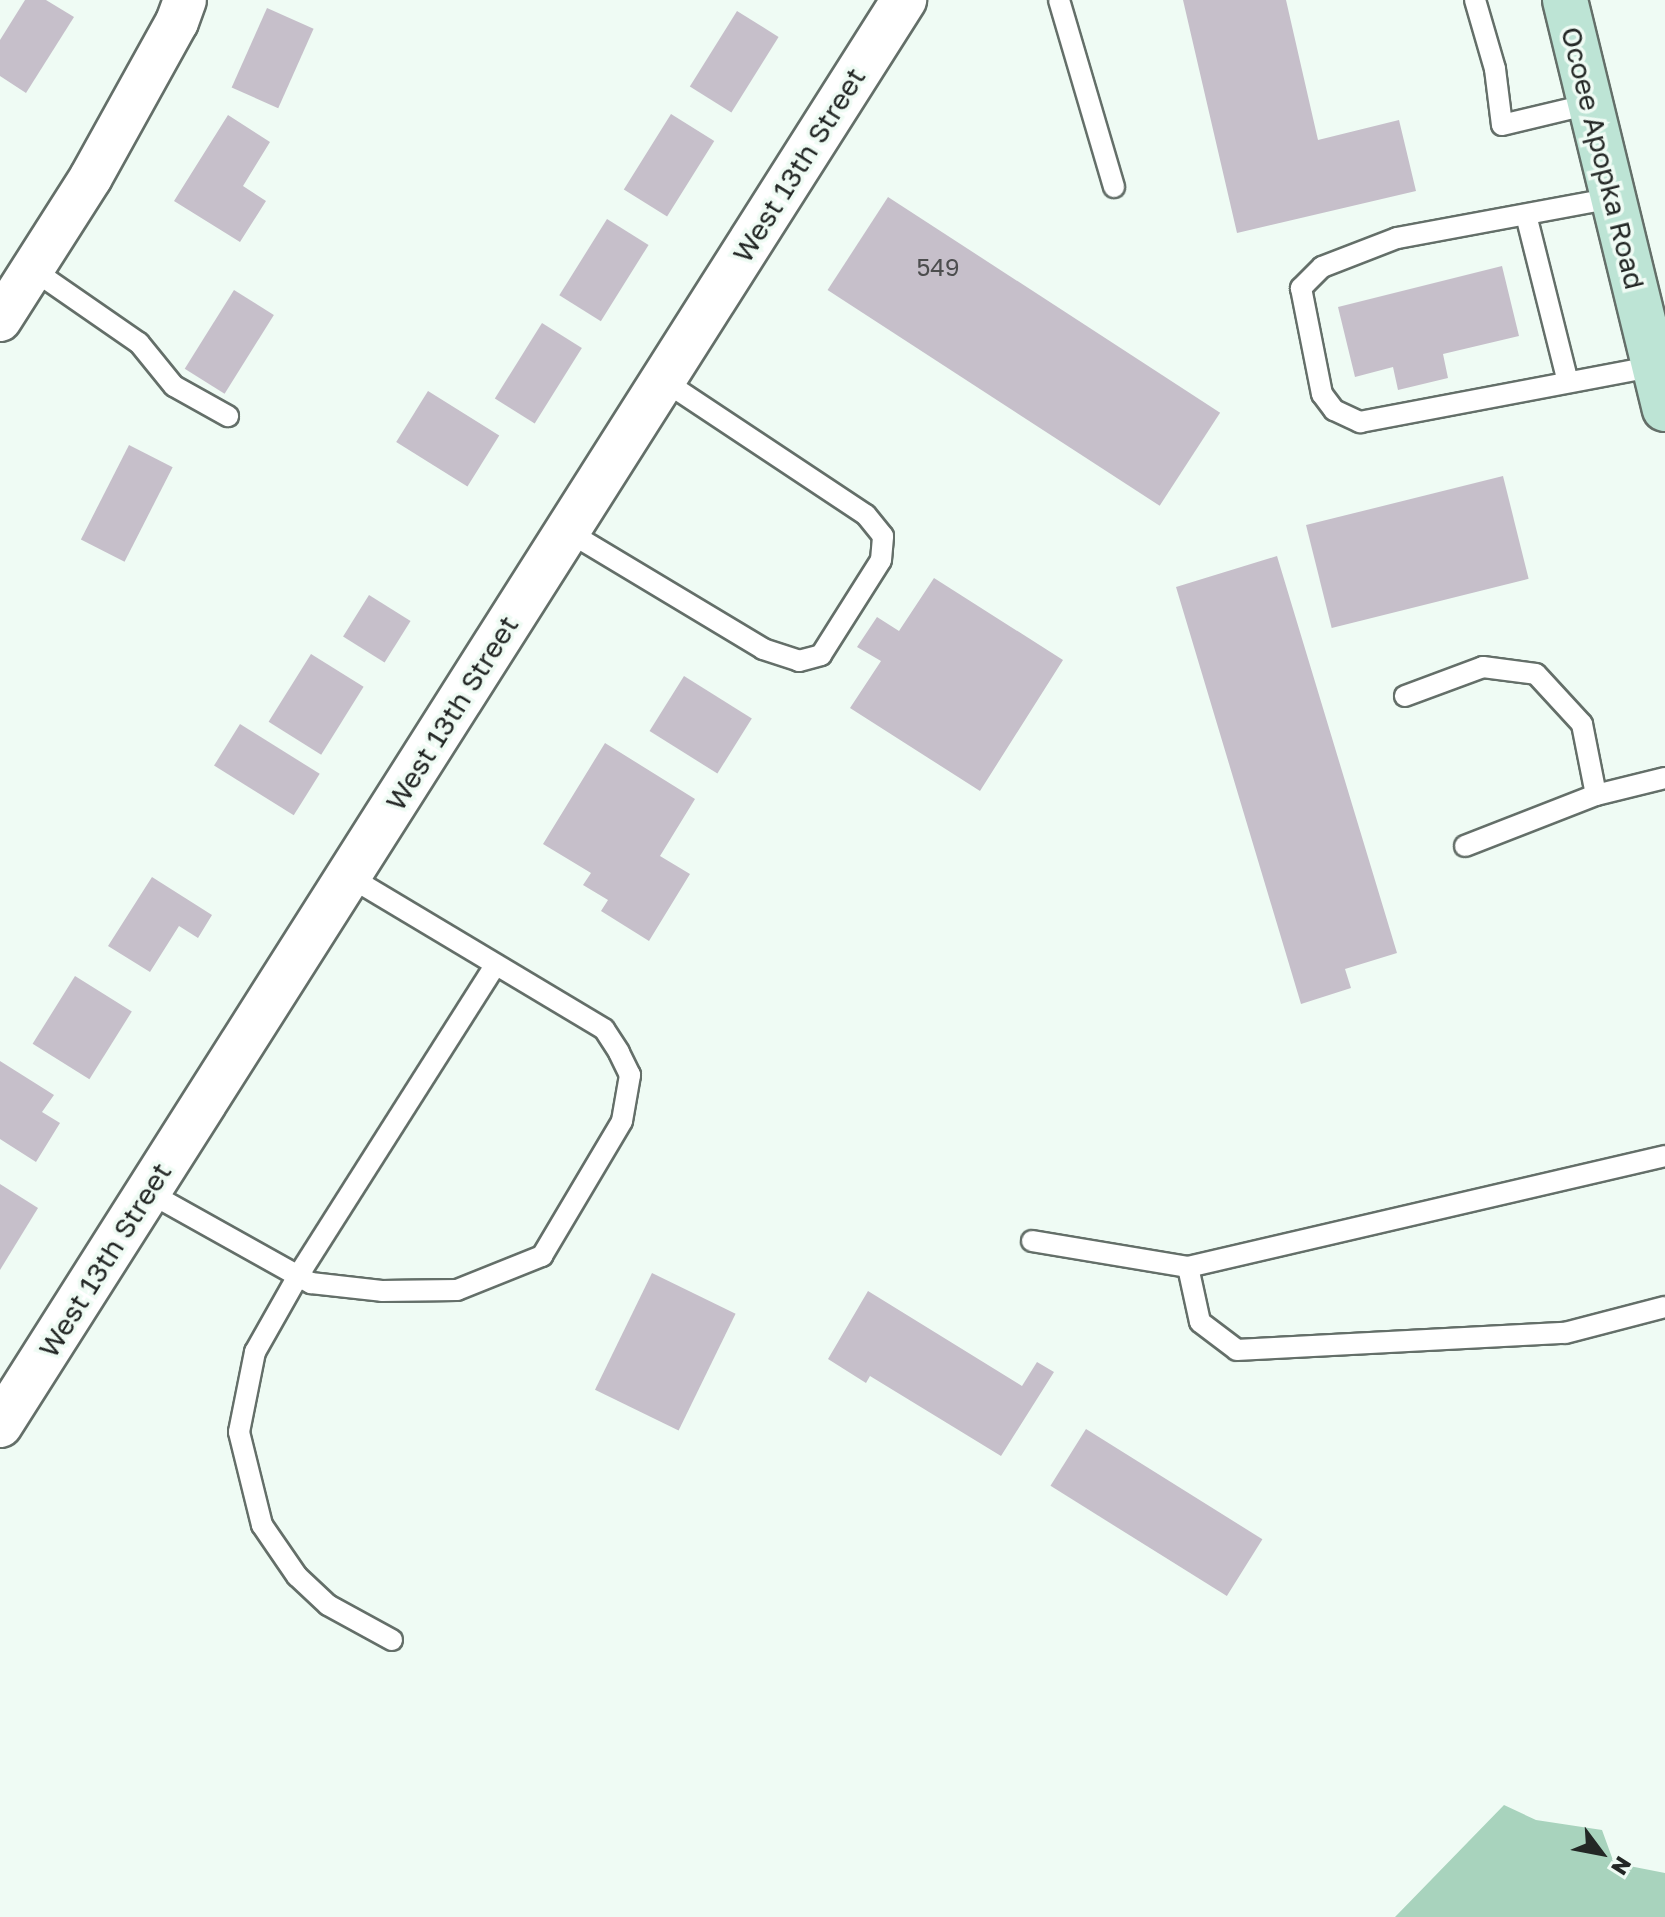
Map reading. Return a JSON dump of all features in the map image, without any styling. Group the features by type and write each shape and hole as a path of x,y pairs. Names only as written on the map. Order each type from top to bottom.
{"main road":[{"name":"Ocoee Apopka Road","path":"1565,0 1665,409"}],"street":[{"path":"0,320 91,177 177,22 185,0"},
{"name":"West 13th Street","path":"0,1425 904,0"}],"lane":[{"path":"1059,0 1114,187"},
{"path":"1475,0 1495,69 1502,125 1590,104"},
{"path":"1613,198 1397,238 1322,267 1301,288 1322,394 1334,410 1360,422 1655,366"},
{"path":"1526,215 1568,382"},
{"path":"32,269 139,343 174,386 228,416"},
{"path":"567,531 763,649 799,661 821,655 881,560 883,536 866,515 663,380"},
{"path":"1405,696 1483,667 1536,674 1582,724 1596,795"},
{"path":"1465,846 1596,795 1665,778"},
{"path":"148,1192 311,1283 382,1291 457,1290 542,1256 622,1121 630,1075 604,1029 348,876"},
{"path":"392,1640 328,1605 297,1576 262,1525 239,1432 255,1352 298,1276 495,965"},
{"path":"1032,1241 1188,1267 1665,1156"},
{"path":"1188,1267 1200,1322 1237,1350 1565,1333 1665,1307"}],"green space":[{"path":"1504,1805 1536,1820 1602,1830 1614,1863 1665,1873 1665,1917 1395,1917"}],"building":[{"path":"25,0 46,0 74,17 26,93 0,76 0,40"},
{"path":"1183,0 1286,0 1318,140 1399,120 1416,191 1237,233"},
{"path":"267,8 314,29 278,108 232,87"},
{"path":"737,11 779,37 731,112 690,86"},
{"path":"671,114 714,141 667,217 624,189"},
{"path":"228,115 270,142 243,186 266,201 240,242 174,201"},
{"path":"888,197 1220,413 1160,506 828,290"},
{"path":"607,219 649,245 601,321 559,295"},
{"path":"1502,266 1519,336 1443,354 1448,378 1398,390 1393,367 1355,377 1338,307"},
{"path":"234,290 274,315 225,394 185,369"},
{"path":"542,323 582,348 535,423 495,398"},
{"path":"428,391 499,436 467,486 396,442"},
{"path":"129,445 173,467 125,562 81,539"},
{"path":"1503,476 1529,579 1332,628 1306,525"},
{"path":"1277,556 1397,953 1345,969 1351,988 1301,1004 1176,587"},
{"path":"934,578 1063,660 980,791 850,708 881,661 857,647 877,617 899,631"},
{"path":"369,595 411,621 385,663 343,637"},
{"path":"311,654 364,687 321,755 269,722"},
{"path":"684,676 752,718 717,774 650,731"},
{"path":"240,724 320,774 294,815 214,766"},
{"path":"605,743 695,799 660,856 690,874 649,941 601,911 608,900 583,885 591,873 543,844"},
{"path":"152,877 212,915 198,938 179,926 150,972 108,946"},
{"path":"75,976 132,1012 89,1079 33,1044"},
{"path":"0,1061 54,1095 42,1112 60,1123 36,1162 0,1139"},
{"path":"0,1184 38,1208 0,1270"},
{"path":"652,1273 736,1314 679,1431 595,1390"},
{"path":"868,1291 1022,1386 1037,1362 1054,1372 1001,1456 870,1376 866,1383 828,1359"},
{"path":"1086,1429 1262,1539 1227,1596 1050,1486"}]}
